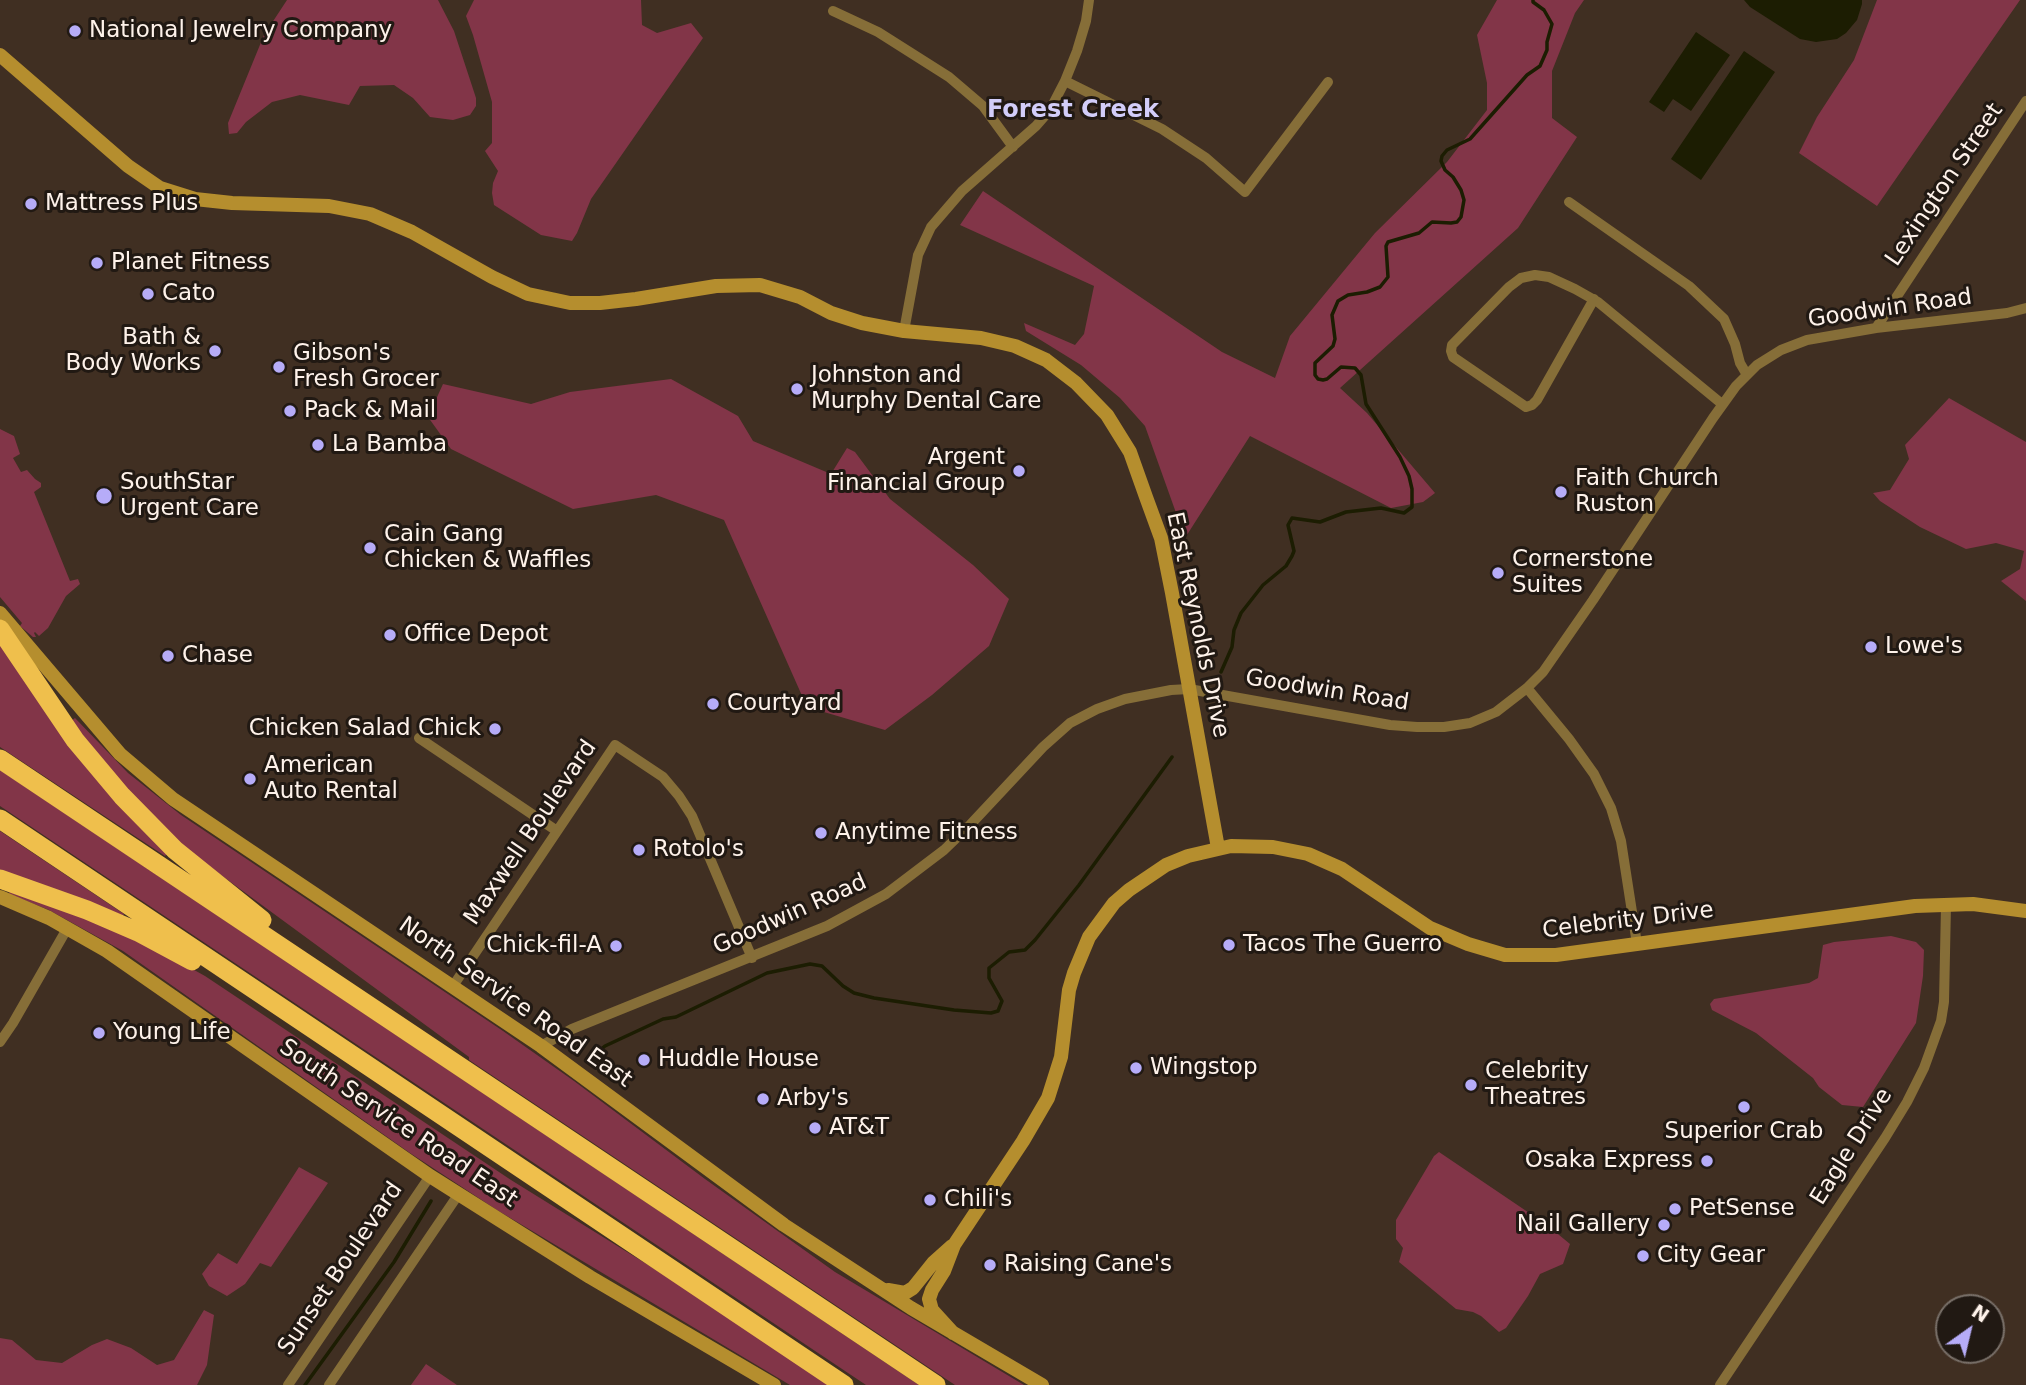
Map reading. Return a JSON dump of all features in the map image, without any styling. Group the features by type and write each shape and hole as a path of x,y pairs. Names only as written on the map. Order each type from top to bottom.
{"highway":[{"path":"0,629 75,740 122,796 157,832 175,850 367,1004"},
{"path":"0,759 936,1385"},
{"path":"0,819 844,1385"},
{"path":"0,879 87,910 138,932 296,1017"}],"street":[{"path":"904,331 918,255 930,228 962,191 1043,118 1059,96 1086,21 1089,0"},
{"path":"833,11 878,32 949,77 983,106 1013,147"},
{"name":"East Reynolds Drive","path":"0,55 128,166 160,188 195,199 329,206 370,214 412,232 528,294 570,303 636,299 716,286 760,285 862,323 904,331 981,338 1015,346 1046,360 1076,383 1107,415 1130,452 1161,538 1218,848"},
{"path":"1066,81 1162,129 1206,159 1245,192 1328,82"},
{"name":"Lexington Street","path":"1876,328 2026,101"},
{"path":"1569,202 1689,286 1724,319 1747,375"},
{"path":"1594,299 1532,405 1526,407 1453,357 1452,345 1509,287 1521,278 1535,275 1549,277 1594,299 1722,404"},
{"name":"Goodwin Road","path":"541,1046 572,1029 837,920 886,894 944,850 1043,747 1070,723 1125,699 1171,690 1189,690 1390,725 1431,727 1470,723 1496,712 1527,688 1557,653 1722,404 1763,361 1781,349 1807,340 1876,328 1994,315 2026,308"},
{"name":"North Service Road East","path":"0,613 120,754 173,799 541,1046 784,1225 953,1333 1042,1385"},
{"path":"1527,688 1594,774 1611,808 1622,841 1637,944"},
{"path":"419,738 557,831"},
{"name":"Maxwell Boulevard","path":"453,986 615,745 663,777 680,796 692,816 752,957"},
{"name":"Celebrity Drive","path":"954,1245 1023,1141 1048,1098 1061,1057 1069,990 1089,937 1114,903 1129,890 1166,865 1188,856 1231,846 1273,847 1308,854 1342,869 1430,928 1468,944 1505,954 1556,956 1915,906 1973,904 2026,911"},
{"name":"South Service Road East","path":"0,897 68,927 107,951 430,1177 590,1277 774,1385"},
{"name":"Eagle Drive","path":"1720,1385 1885,1138 1924,1068 1941,1021 1944,1002 1946,905"},
{"path":"0,1042 68,927"},
{"name":"Sunset Boulevard","path":"288,1385 430,1177"},
{"path":"329,1385 458,1195"},
{"path":"874,1284 899,1293 909,1290 919,1283 933,1263 954,1245"},
{"path":"953,1333 932,1310 929,1299 954,1245"}],"shaded area":[{"path":"287,0 438,0 454,31 476,98 476,106 470,115 453,120 430,117 413,98 394,85 360,86 349,105 300,95 272,102 246,122 237,133 229,134 228,123 264,35"},
{"path":"474,0 641,0 642,25 657,33 691,23 703,38 591,199 572,241 541,235 494,205 493,183 498,171 485,151 492,143 492,102 466,16"},
{"path":"1497,0 1584,0 1575,13 1552,71 1552,118 1577,137 1518,228 1340,388 1367,413 1435,493 1423,502 1391,508 1250,436 1185,538 1145,426 1120,398 1081,365 1026,331 1024,323 1075,345 1084,334 1094,286 960,225 983,191 1222,352 1275,378 1290,336 1375,233 1447,162 1487,110 1487,83 1477,35"},
{"path":"1744,0 1862,0 1862,4 1857,20 1846,33 1837,39 1816,42 1800,39 1750,7"},
{"path":"1877,0 2020,0 1877,206 1799,153 1817,117 1854,60"},
{"path":"1696,32 1730,55 1691,111 1673,99 1664,112 1649,102"},
{"path":"1744,51 1775,72 1701,180 1671,159"},
{"path":"671,379 738,416 753,441 831,474 847,448 855,452 890,499 973,565 1009,599 989,646 932,695 885,730 807,707 724,520 656,495 573,509 451,449 428,417 443,384 531,404 570,392"},
{"path":"1949,398 2026,442 2026,601 2001,581 2020,569 2024,551 1996,543 1966,549 1920,527 1880,501 1873,493 1890,490 1909,459 1905,445"},
{"path":"0,429 14,436 20,454 13,458 21,472 27,470 41,483 41,487 34,492 70,581 78,579 80,584 66,596 48,628 39,636 34,633 36,637 20,626 22,623 0,597"},
{"path":"0,644 167,854 165,856 0,747"},
{"path":"75,718 128,773 181,815 503,1031 835,1272 1024,1385 955,1385 469,1060 469,1057 191,853 131,796 71,721"},
{"path":"0,770 919,1385 866,1385 0,806"},
{"path":"0,831 124,914 122,917 0,873"},
{"path":"10,891 43,900 160,951 205,976 511,1180 661,1273 829,1385 790,1385 497,1210 410,1153 123,951 49,910 9,894"},
{"path":"1891,936 1916,942 1924,950 1916,1023 1863,1107 1842,1105 1756,1033 1712,1010 1710,1004 1714,999 1809,983 1818,978 1823,945"},
{"path":"1439,1152 1547,1225 1570,1244 1563,1264 1540,1274 1506,1328 1499,1332 1481,1316 1456,1309 1399,1262 1403,1248 1396,1239 1396,1220"},
{"path":"299,1167 328,1183 271,1267 260,1263 245,1284 227,1296 209,1286 202,1274 218,1253 237,1264"},
{"path":"204,1310 214,1315 207,1365 197,1385 0,1385 0,1338 12,1340 36,1360 62,1363 107,1339 131,1348 157,1365 174,1360"},
{"path":"426,1364 457,1385 411,1385"}],"waterway":[{"path":"1221,672 1232,647 1234,630 1241,613 1263,585 1286,566 1292,556 1294,551 1288,525 1292,518 1320,522 1346,512 1381,508 1404,513 1412,507 1409,476 1366,404 1361,375 1355,368 1341,367 1327,379 1318,379 1315,375 1315,363 1333,346 1335,339 1332,315 1338,301 1348,295 1380,287 1388,277 1388,242 1419,233 1432,222 1457,222 1461,217 1464,200 1461,190 1445,170 1442,156 1447,150 1470,139 1527,75 1540,66 1547,50 1552,24 1544,10 1533,0"},
{"path":"591,1058 605,1046 663,1019 676,1017 767,973 810,964 822,966 854,993 954,1010 991,1013 998,1011 1002,1001 989,978 989,968 1009,952 1025,950 1035,940 1079,885 1172,757"},
{"path":"305,1385 394,1262 431,1201"}],"place":[{"name":"National Jewelry Company","path":"75,31"},
{"name":"Mattress Plus","path":"31,204"},
{"name":"Planet Fitness","path":"97,263"},
{"name":"Cato","path":"148,294"},
{"name":"Bath & Body Works","path":"215,351"},
{"name":"Gibson's Fresh Grocer","path":"279,367"},
{"name":"Johnston and Murphy Dental Care","path":"797,389"},
{"name":"Pack & Mail","path":"290,411"},
{"name":"La Bamba","path":"318,445"},
{"name":"Argent Financial Group","path":"1019,471"},
{"name":"Faith Church Ruston","path":"1561,492"},
{"name":"SouthStar Urgent Care","path":"104,496"},
{"name":"Cain Gang Chicken & Waffles","path":"370,548"},
{"name":"Cornerstone Suites","path":"1498,573"},
{"name":"Office Depot","path":"390,635"},
{"name":"Lowe's","path":"1871,647"},
{"name":"Chase","path":"168,656"},
{"name":"Courtyard","path":"713,704"},
{"name":"Chicken Salad Chick","path":"495,729"},
{"name":"American Auto Rental","path":"250,779"},
{"name":"Anytime Fitness","path":"821,833"},
{"name":"Rotolo's","path":"639,850"},
{"name":"Tacos The Guerro","path":"1229,945"},
{"name":"Chick-fil-A","path":"616,946"},
{"name":"Young Life","path":"99,1033"},
{"name":"Huddle House","path":"644,1060"},
{"name":"Wingstop","path":"1136,1068"},
{"name":"Celebrity Theatres","path":"1471,1085"},
{"name":"Arby's","path":"763,1099"},
{"name":"Superior Crab","path":"1744,1107"},
{"name":"AT&T","path":"815,1128"},
{"name":"Osaka Express","path":"1707,1161"},
{"name":"Chili's","path":"930,1200"},
{"name":"PetSense","path":"1675,1209"},
{"name":"Nail Gallery","path":"1664,1225"},
{"name":"City Gear","path":"1643,1256"},
{"name":"Raising Cane's","path":"990,1265"}],"district":[{"name":"Forest Creek","path":"1073,111"}]}
